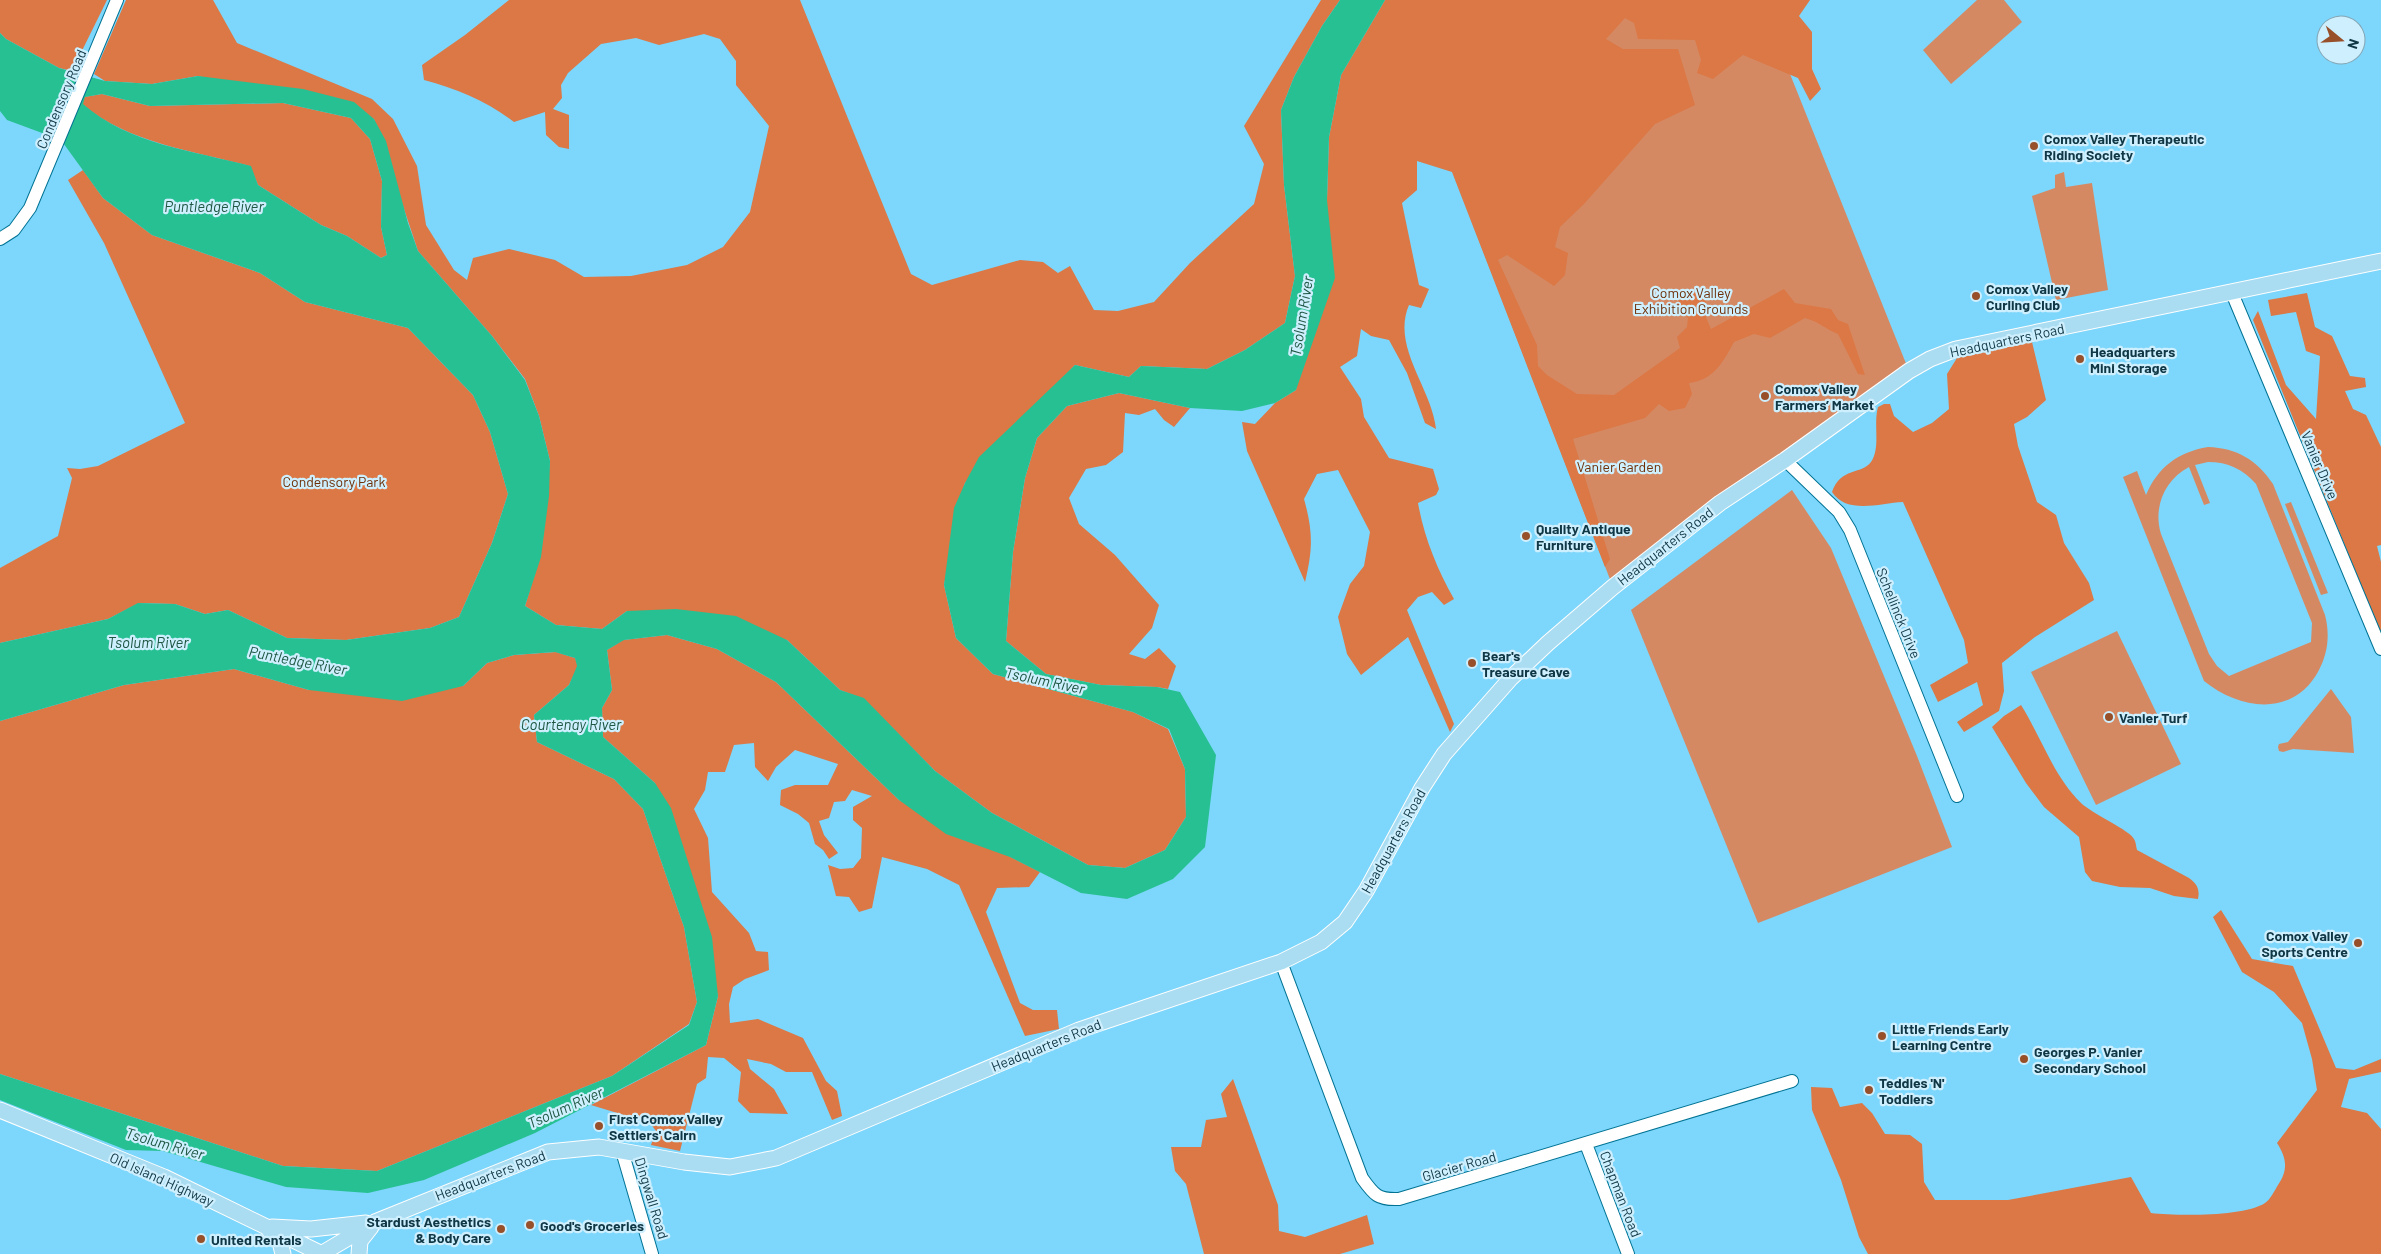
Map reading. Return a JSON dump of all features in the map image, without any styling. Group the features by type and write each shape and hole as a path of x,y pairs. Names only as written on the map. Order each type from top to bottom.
{"main road":[{"name":"Headquarters Road","path":"321,1254 375,1222 548,1152 586,1148 622,1151 684,1162 730,1167 776,1158 1079,1030 1281,962 1321,942 1345,922 1366,891 1422,788 1444,754 1511,678 1548,643 1613,587 1720,503 1930,359 1956,349 2381,261"},
{"name":"Old Island Highway","path":"0,1110 164,1177 321,1254"},
{"path":"267,1227 319,1229 375,1222"},
{"path":"359,1254 360,1241 375,1222"},
{"path":"267,1227 280,1242 283,1254"}],"street":[{"name":"Condensory Road","path":"0,239 18,225 30,208 118,0"},
{"name":"Vanier Drive","path":"2232,293 2381,649"},
{"name":"Schellinck Drive","path":"1785,460 1839,512 1850,530 1957,796"},
{"name":"Glacier Road","path":"1281,962 1362,1178 1372,1192 1384,1200 1399,1199 1792,1081"},
{"name":"Chapman Road","path":"1586,1144 1628,1254"},
{"name":"Dingwall Road","path":"622,1151 652,1254"}],"green space":[{"path":"0,0 107,0 72,71 59,68 6,39 0,33"},
{"path":"126,0 213,0 237,43 372,99 393,119 417,166 426,225 454,270 467,280 473,258 509,249 555,260 584,277 631,276 687,265 723,247 750,212 769,126 736,85 736,61 720,39 704,34 659,45 636,38 601,44 568,73 561,85 562,98 553,109 569,115 569,149 559,147 546,135 545,112 514,122 471,96 424,80 422,65 465,35 509,0 800,0 911,274 932,285 1020,260 1043,262 1058,273 1070,266 1094,310 1118,311 1154,302 1190,263 1254,204 1264,164 1244,126 1321,0 1340,0 1322,26 1294,77 1281,110 1284,185 1295,276 1285,323 1245,350 1207,369 1141,366 1129,377 1075,365 965,483 963,489 944,585 956,638 993,674 1133,712 1168,729 1185,769 1186,817 1165,850 1125,868 1088,865 992,813 935,771 864,699 840,690 787,640 627,611 602,629 556,625 525,606 540,557 550,461 539,416 525,379 492,336 418,251 374,119 198,76 152,84 105,81 94,74"},
{"path":"1385,0 1810,0 1799,16 1812,32 1812,69 1821,89 1810,101 1798,78 1743,55 1713,79 1697,73 1701,60 1695,40 1638,39 1634,23 1625,18 1606,39 1623,49 1678,49 1695,105 1655,124 1584,204 1560,227 1555,247 1568,253 1565,275 1554,286 1507,255 1498,260 1537,345 1538,366 1547,375 1577,394 1614,395 1680,348 1677,337 1687,327 1688,318 1676,304 1682,296 1696,291 1706,301 1705,315 1711,329 1784,289 1795,303 1831,309 1838,320 1848,324 1865,375 1858,374 1838,334 1815,321 1805,318 1770,338 1754,334 1734,342 1717,369 1705,378 1689,383 1692,394 1685,408 1669,411 1659,404 1645,418 1573,439 1610,559 1605,567 1452,172 1417,161 1417,190 1402,203 1419,285 1429,289 1421,308 1409,305 1405,321 1405,336 1414,367 1428,398 1436,429 1425,423 1407,373 1389,340 1371,336 1361,329 1357,356 1340,367 1361,399 1364,417 1389,458 1433,469 1439,489 1436,495 1418,503 1432,552 1454,599 1444,605 1432,592 1418,597 1407,610 1454,724 1450,732 1408,637 1361,675 1347,654 1338,617 1350,584 1364,566 1370,532 1338,470 1317,474 1304,499 1311,540 1305,582 1247,451 1242,422 1255,424 1275,403 1296,390 1327,200 1329,137 1341,75"},
{"name":"Comox Valley Exhibition Grounds","path":"1386,0 1762,4 1909,371 1613,587"},
{"path":"1977,0 2004,0 2022,22 1951,84 1923,50"},
{"path":"102,94 150,106 283,103 351,118 370,139 382,181 381,227 387,255 381,258 347,236 321,225 258,185 250,166 140,137 100,117 82,104 84,97"},
{"name":"Condensory Park","path":"83,170 103,198 152,235 260,273 305,302 408,328 473,395 490,432 508,494 492,543 459,617 430,628 346,640 287,638 228,610 205,614 175,604 139,603 108,619 0,643 0,568 58,536 72,478 67,468 80,469 98,466 185,423 104,243 68,180"},
{"path":"2064,172 2066,187 2092,183 2108,290 2056,300 2032,196 2055,188 2055,175"},
{"path":"2307,293 2315,327 2332,336 2350,376 2365,378 2366,387 2345,391 2353,409 2366,415 2381,447 2381,545 2377,546 2381,562 2381,634 2253,320 2258,311 2286,385 2316,419 2320,356 2306,351 2296,312 2271,316 2268,300"},
{"path":"2032,342 2046,400 2027,417 2014,424 2018,446 2037,502 2056,515 2064,543 2089,583 2094,600 2035,637 2002,663 2004,691 1999,711 1964,732 1957,722 1983,705 1977,682 1938,702 1930,685 1968,663 1964,640 1903,502 1855,506 1838,499 1832,492 1840,479 1862,469 1871,462 1876,450 1878,407 1890,404 1894,416 1913,432 1932,423 1949,409 1947,374 1957,358"},
{"path":"1119,393 1190,408 1174,427 1164,420 1155,409 1139,415 1125,413 1123,452 1106,465 1086,469 1069,498 1079,524 1115,555 1159,605 1152,628 1129,654 1145,659 1159,648 1176,666 1168,689 1101,685 1046,674 1006,641 1013,552 1025,478 1037,438 1067,406"},
{"path":"2218,448 2237,453 2253,462 2267,476 2273,484 2325,615 2327,643 2319,670 2308,685 2296,696 2281,702 2266,704 2250,703 2218,691 2204,681 2123,477 2137,471 2146,495 2157,476 2170,462 2197,449","holes":["2215,462 2235,467 2256,484 2312,623 2311,642 2229,676 2217,666 2209,654 2161,534 2158,514 2167,487 2173,479 2189,467 2204,505 2210,503 2195,465"]},
{"path":"1792,490 1831,548 1917,756 1952,847 1758,923 1631,610"},
{"path":"2291,502 2328,593 2321,595 2285,504"},
{"name":"Vanier Turf","path":"2117,631 2181,764 2096,805 2031,672"},
{"path":"667,635 717,649 776,682 899,800 1040,872 1029,887 997,888 986,912 1020,1003 1033,1010 1057,1010 1059,1029 1025,1036 959,885 927,869 882,857 872,908 859,912 849,897 836,896 828,865 840,869 853,868 861,858 862,828 853,820 853,807 872,796 852,790 845,801 834,802 829,818 819,821 824,835 838,853 829,859 823,850 815,844 809,823 798,814 780,805 781,790 795,785 828,785 838,764 795,750 776,767 768,781 755,767 754,743 734,745 725,772 708,772 705,790 694,809 708,838 712,892 749,933 756,951 768,952 769,970 745,979 733,987 729,1004 730,1023 758,1019 803,1038 826,1081 837,1091 842,1116 832,1120 812,1072 786,1072 771,1064 747,1059 750,1069 774,1089 788,1114 750,1113 738,1101 741,1072 724,1058 708,1057 706,1078 697,1084 680,1151 651,1145 656,1131 650,1123 591,1105 706,1045 718,996 655,783 603,737 602,708 612,690 607,650 623,640"},
{"path":"556,652 575,658 578,666 569,685 534,715 537,742 614,779 643,809 684,927 697,1002 689,1024 612,1076 377,1171 283,1166 0,1074 0,721 124,685 234,669 309,690 463,686 487,663 514,655"},
{"path":"2331,689 2351,717 2354,753 2293,749 2283,752 2279,751 2279,744 2288,742"},
{"path":"2021,705 2055,769 2071,793 2086,807 2131,836 2135,840 2137,850 2192,880 2199,892 2198,899 2174,896 2150,888 2120,887 2092,881 2085,872 2079,837 2044,807 2026,783 1992,727 2004,716"},
{"path":"2221,910 2252,959 2293,966 2336,1068 2354,1070 2381,1059 2381,1072 2349,1079 2341,1107 2367,1113 2381,1129 2381,1254 1868,1254 1859,1237 1841,1180 1812,1110 1811,1087 1832,1088 1840,1107 1862,1103 1872,1113 1885,1134 1910,1135 1922,1144 1924,1182 1935,1200 2008,1200 2131,1177 2151,1213 2193,1215 2226,1213 2255,1208 2267,1202 2284,1174 2284,1158 2277,1143 2317,1090 2312,1059 2302,1023 2274,992 2242,972 2213,917"},
{"path":"1233,1079 1278,1205 1279,1231 1305,1237 1367,1215 1374,1244 1340,1254 1204,1254 1186,1184 1175,1171 1171,1147 1201,1147 1206,1120 1227,1117 1221,1094"}],"water":[{"path":"1340,0 1385,0 1341,75 1329,137 1327,200 1335,278 1296,390 1275,403 1242,411 1190,408 1119,393 1067,406 1037,438 1025,478 1013,552 1006,641 1046,674 1101,685 1157,687 1180,692 1216,755 1205,847 1173,879 1127,899 1081,893 1010,857 946,834 899,800 776,682 717,649 667,635 624,640 607,650 612,690 602,708 603,737 655,783 671,808 712,937 718,996 706,1045 535,1133 424,1180 368,1193 286,1187 163,1151 126,1150 0,1100 0,1074 283,1166 377,1171 612,1076 689,1025 697,1002 684,927 643,809 614,779 537,742 534,715 569,685 577,666 575,658 555,652 514,655 487,663 463,686 402,701 309,690 234,669 124,685 0,721 0,643 108,619 138,603 175,604 205,614 228,610 287,638 346,640 430,628 459,617 492,543 508,494 490,432 473,395 408,328 305,302 260,273 152,235 103,198 61,140 7,120 0,111 0,33 6,39 59,68 105,81 152,84 198,76 303,89 354,102 374,119 386,141 408,223 418,251 492,336 525,380 539,416 550,461 549,496 541,557 525,606 556,625 602,629 627,611 676,609 736,616 787,640 840,690 864,698 935,771 992,813 1088,865 1125,868 1165,850 1186,817 1185,769 1169,729 1133,712 993,674 956,638 944,585 954,508 979,457 1075,365 1129,377 1141,366 1207,369 1245,350 1285,323 1295,276 1284,185 1281,110 1294,77 1322,26","holes":["102,94 150,106 283,103 351,118 370,139 382,181 381,227 387,255 381,258 347,236 321,225 258,185 251,166 141,137 101,118 83,104 85,97"]}],"place":[{"name":"Comox Valley Therapeutic Riding Society","path":"2034,146"},
{"name":"Comox Valley Curling Club","path":"1976,296"},
{"name":"Headquarters Mini Storage","path":"2080,359"},
{"name":"Comox Valley Farmers’ Market","path":"1765,396"},
{"name":"Quality Antique Furniture","path":"1526,536"},
{"name":"Bear's Treasure Cave","path":"1472,663"},
{"name":"Vanier Turf","path":"2109,717"},
{"name":"Comox Valley Sports Centre","path":"2358,943"},
{"name":"Little Friends Early Learning Centre","path":"1882,1036"},
{"name":"Georges P. Vanier Secondary School","path":"2024,1059"},
{"name":"Teddies 'N' Toddlers","path":"1869,1090"},
{"name":"First Comox Valley Settlers' Cairn","path":"599,1126"},
{"name":"Good's Groceries","path":"530,1225"},
{"name":"Stardust Aesthetics & Body Care","path":"501,1229"},
{"name":"United Rentals","path":"201,1239"}],"water label":[{"name":"Puntledge River","path":"214,206"},
{"name":"Tsolum River","path":"1301,316"},
{"name":"Tsolum River","path":"148,642"},
{"name":"Puntledge River","path":"298,660"},
{"name":"Tsolum River","path":"1045,680"},
{"name":"Courtenay River","path":"571,724"},
{"name":"Tsolum River","path":"565,1107"},
{"name":"Tsolum River","path":"165,1143"}],"park label":[{"name":"Vanier Garden","path":"1619,466"}]}
